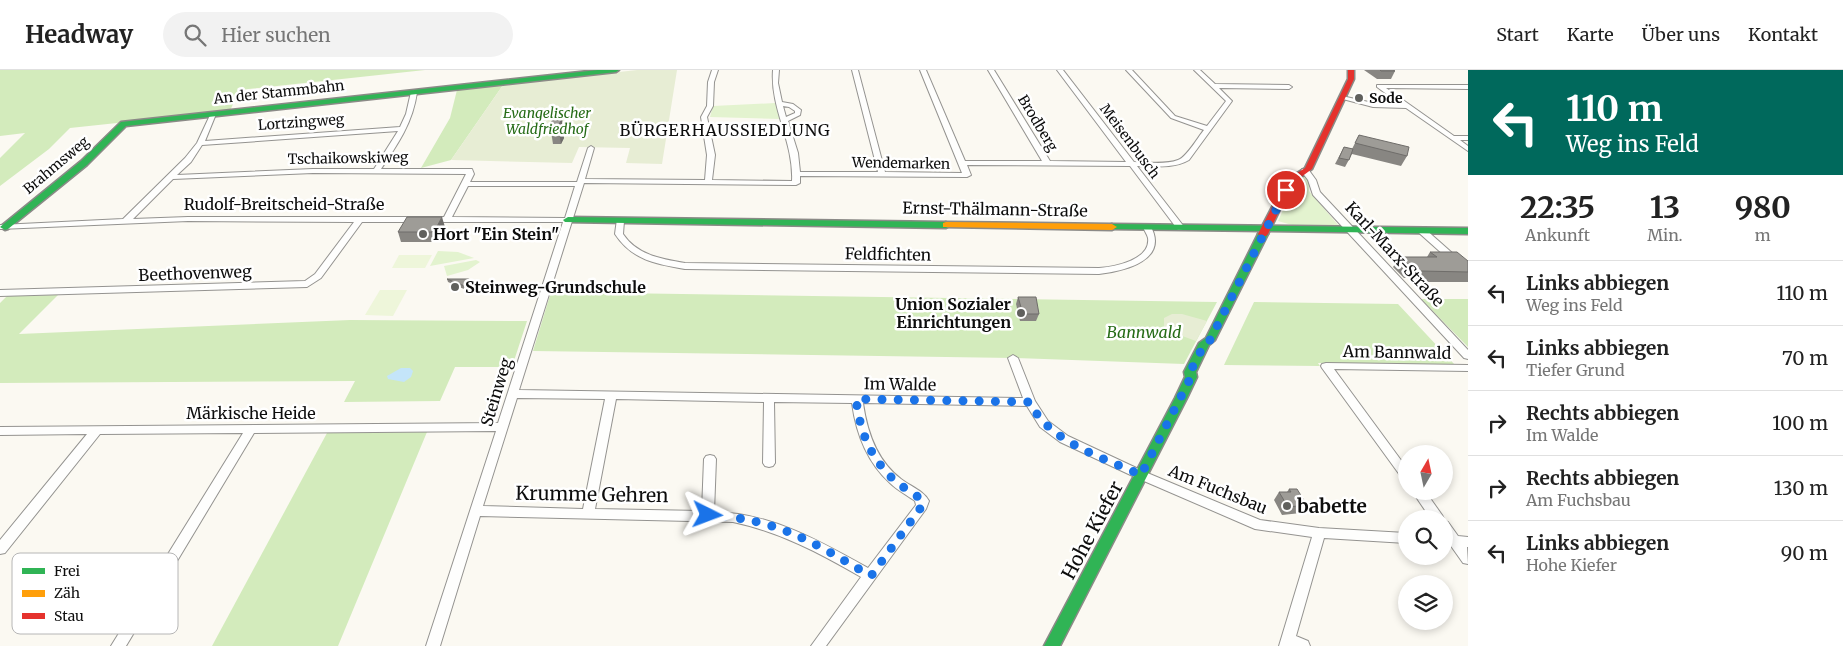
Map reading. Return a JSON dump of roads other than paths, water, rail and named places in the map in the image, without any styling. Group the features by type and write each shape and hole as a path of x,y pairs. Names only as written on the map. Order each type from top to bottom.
{"street":[{"name":"An der Stammbahn","path":"124,124 616,70"},
{"path":"708,183 711,155 704,117 710,106 711,82 715,70"},
{"path":"447,219 465,184 794,184 797,180 793,145 786,119 775,91 776,70"},
{"path":"855,70 882,175"},
{"path":"923,70 963,162"},
{"name":"Brodberg","path":"991,70 1047,163"},
{"name":"Meisenbusch","path":"1060,70 1181,228"},
{"path":"1129,70 1173,118 1208,129"},
{"name":"Wendemarken","path":"796,174 967,175 963,162 1180,162 1186,158 1229,101 1197,70"},
{"path":"1306,170 1353,75 1351,70"},
{"path":"1215,86 1289,87"},
{"path":"1468,87 1379,86 1468,149"},
{"path":"377,170 404,129 410,113 414,92"},
{"path":"1342,98 1373,105 1407,106"},
{"path":"779,104 791,105 798,110 798,114 786,119"},
{"path":"126,221 172,178 200,142 213,114"},
{"name":"Brahmsweg","path":"2,227 84,163 124,124"},
{"name":"Lortzingweg","path":"200,142 404,129"},
{"path":"1452,138 1468,138"},
{"name":"Steinweg","path":"433,646 591,148"},
{"name":"Tschaikowskiweg","path":"172,178 377,170 467,170 470,174 465,184"},
{"name":"Hohe Kiefer","path":"1052,646 1191,377 1196,374 1211,344 1210,340 1289,182 1306,170"},
{"name":"Karl-Marx-Straße","path":"1306,170 1312,180 1316,193 1468,356"},
{"name":"Beethovenweg","path":"0,293 307,284 318,276 360,219"},
{"name":"Rudolf-Breitscheid-Straße","path":"2,227 126,221 568,220"},
{"name":"Ernst-Thälmann-Straße","path":"568,220 1468,231"},
{"name":"Feldfichten","path":"620,221 619,234 624,243 635,252 652,259 685,266 1099,271 1128,266 1148,252 1152,244 1152,237 1147,227"},
{"path":"1421,230 1468,272"},
{"name":"Am Fuchsbau","path":"1014,358 1038,418 1053,432 1141,475 1259,525 1319,533 1398,538"},
{"name":"Am Bannwald","path":"1398,465 1326,366 1468,368"},
{"name":"Im Walde","path":"512,394 1030,402"},
{"path":"588,513 611,396"},
{"path":"768,398 769,462"},
{"path":"818,646 922,506 923,501 894,480 872,454 859,425 856,399"},
{"name":"Märkische Heide","path":"0,431 502,427"},
{"path":"175,553 251,429"},
{"path":"0,549 97,430"},
{"path":"708,515 710,459"},
{"name":"Krumme Gehren","path":"475,511 733,516 776,526 807,539 871,576"},
{"path":"1303,646 1287,642 1319,533"},
{"path":"1453,540 1468,542"},
{"path":"1453,544 1468,559"},
{"path":"118,646 125,634"}],"water":[{"path":"401,368 410,368 413,371 411,377 404,382 388,379 387,376"}],"place":[{"name":"Sode","path":"1359,98"},
{"name":"Hort \"Ein Stein\"","path":"423,234"},
{"name":"Steinweg-Grundschule","path":"455,287"},
{"name":"Union Sozialer Einrichtungen","path":"1021,313"},
{"name":"babette","path":"1287,506"}],"district":[{"name":"BÜRGERHAUSSIEDLUNG","path":"725,130"}],"park label":[{"name":"Evangelischer Waldfriedhof","path":"547,122"},
{"name":"Bannwald","path":"1144,332"}]}
